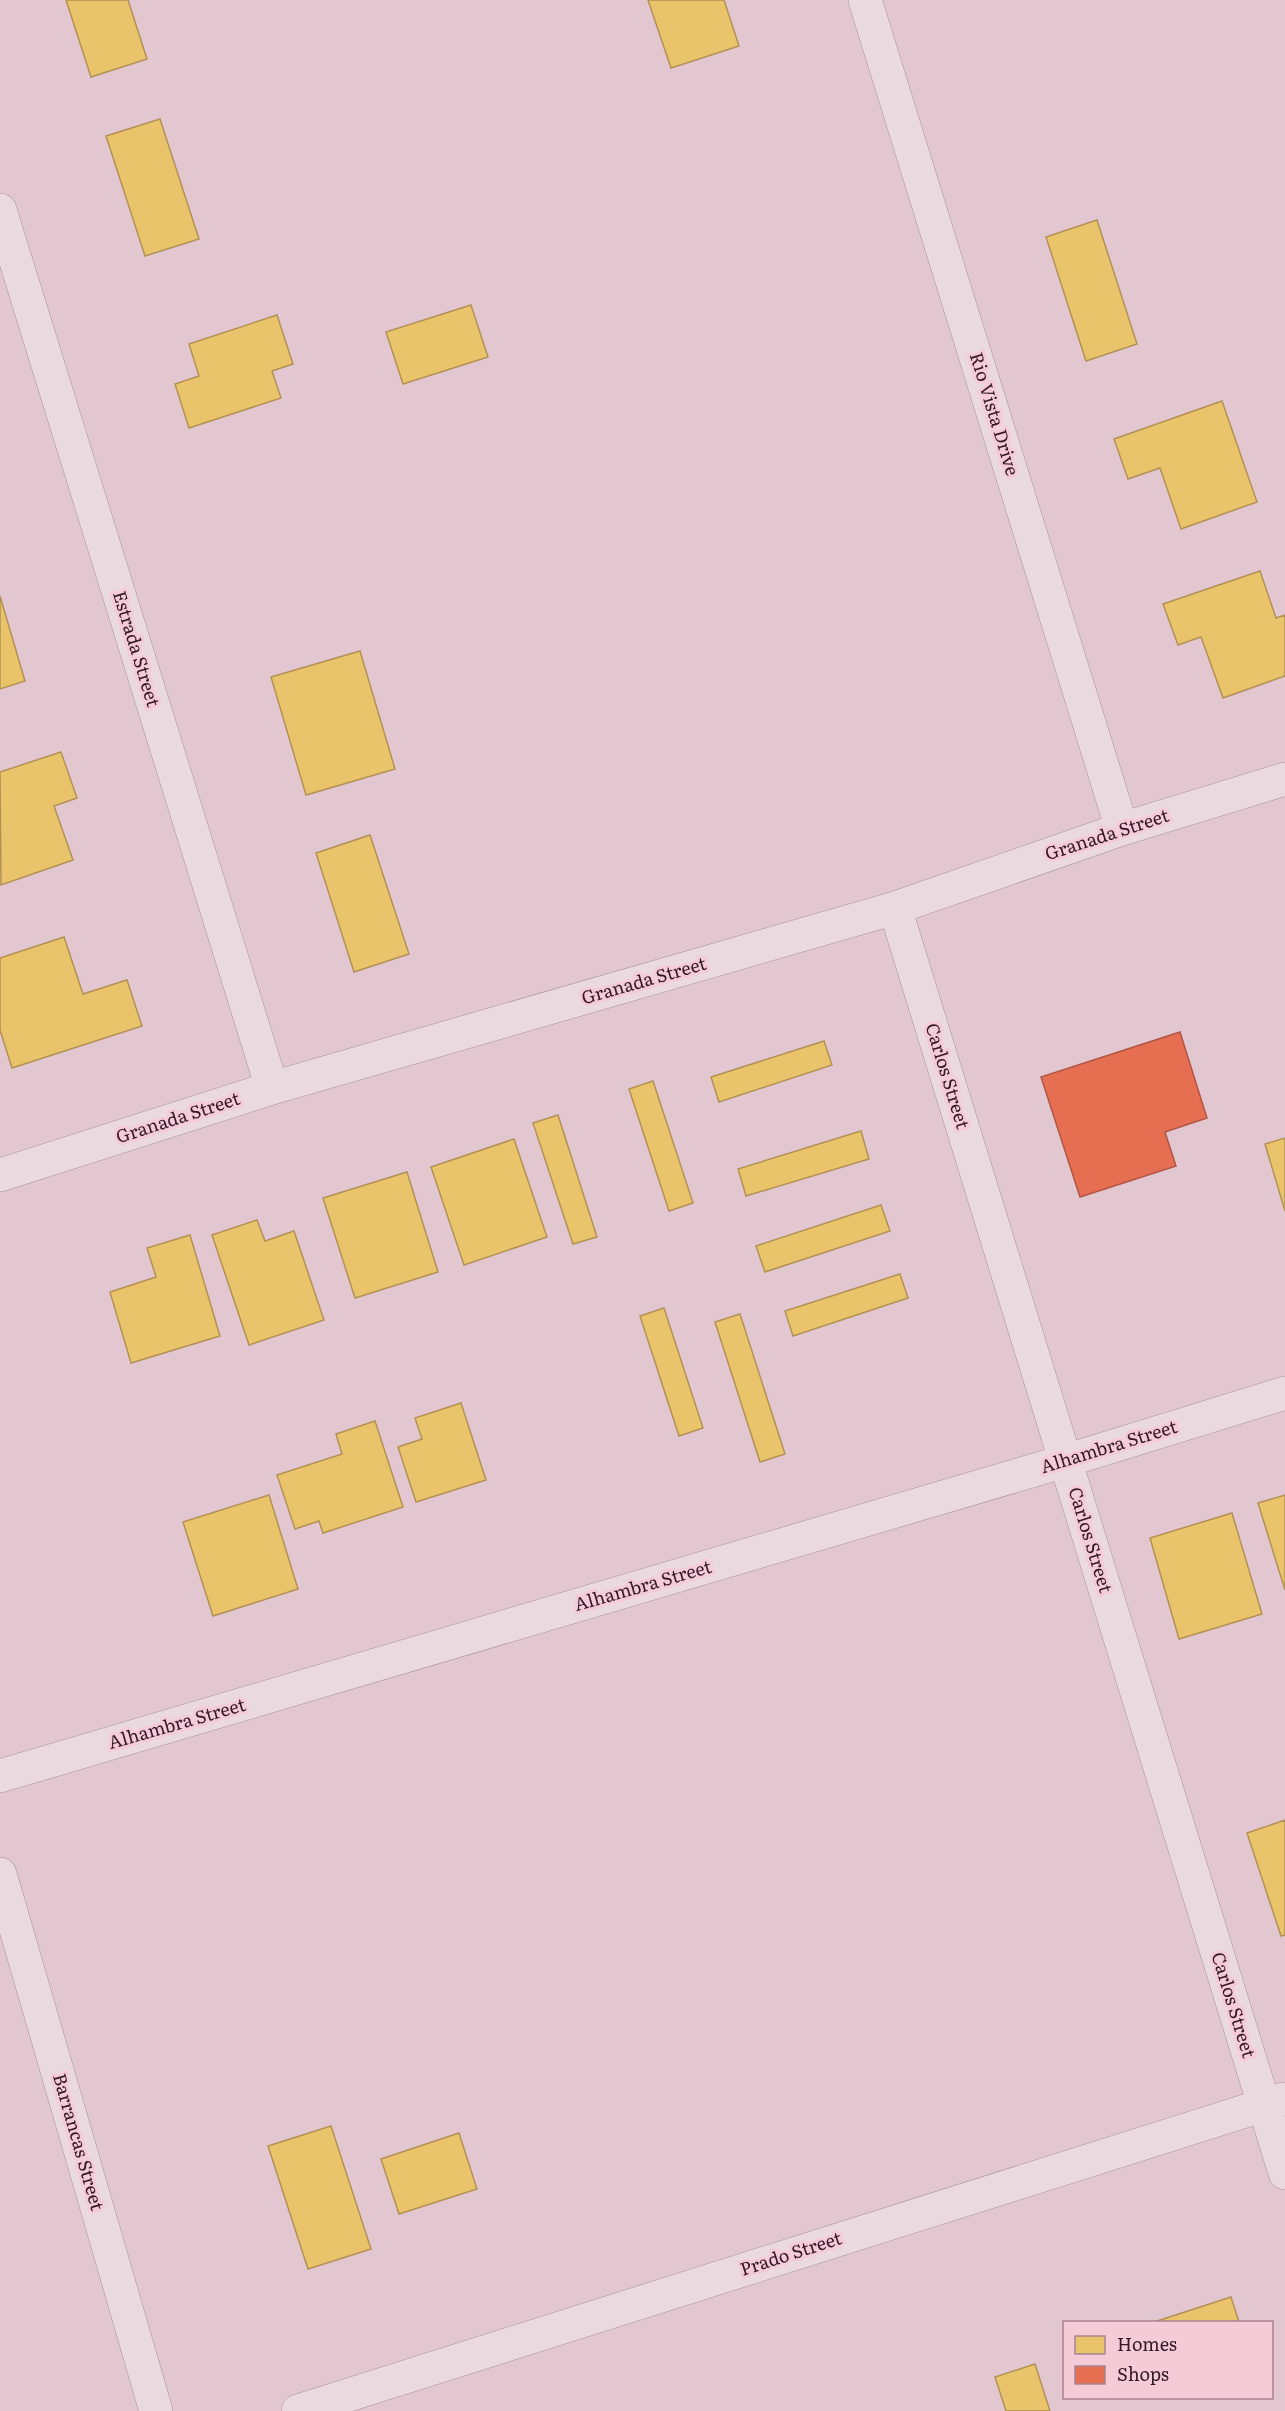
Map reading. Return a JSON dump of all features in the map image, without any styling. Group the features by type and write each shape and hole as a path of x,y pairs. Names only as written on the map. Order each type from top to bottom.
{"street":[{"name":"Rio Vista Drive","path":"865,0 1122,829"},
{"name":"Estrada Street","path":"0,210 272,1088"},
{"name":"Granada Street","path":"0,1175 272,1088 895,908 1122,829 1285,779"},
{"name":"Carlos Street","path":"895,908 1065,1461 1274,2101 1285,2173"},
{"name":"Alhambra Street","path":"0,1776 1065,1461 1285,1393"},
{"name":"Barrancas Street","path":"0,1874 156,2411"},
{"name":"Prado Street","path":"298,2411 1274,2101"}],"building: Homes":[{"path":"66,0 128,0 147,59 91,77"},
{"path":"648,0 724,0 739,46 671,68"},
{"path":"160,119 199,239 145,256 106,136"},
{"path":"1097,220 1137,344 1086,361 1046,237"},
{"path":"471,305 488,357 403,384 386,332"},
{"path":"277,315 293,364 272,371 281,398 189,428 175,384 199,376 189,344"},
{"path":"1222,401 1257,502 1181,529 1160,468 1128,479 1114,439"},
{"path":"1260,571 1276,618 1285,615 1285,676 1223,698 1201,637 1178,645 1163,604"},
{"path":"0,596 25,681 0,689"},
{"path":"360,651 395,769 306,795 271,677"},
{"path":"61,752 77,798 54,806 73,860 1,885 0,772"},
{"path":"370,835 409,954 354,972 316,853"},
{"path":"64,937 83,994 127,980 142,1026 12,1068 0,1030 0,958"},
{"path":"824,1041 832,1065 719,1102 711,1077"},
{"path":"653,1081 693,1203 669,1211 629,1089"},
{"path":"558,1115 597,1237 573,1244 533,1123"},
{"path":"861,1131 869,1159 746,1196 738,1169"},
{"path":"1285,1138 1285,1211 1265,1144"},
{"path":"514,1139 547,1237 464,1265 431,1167"},
{"path":"407,1172 438,1272 355,1298 323,1198"},
{"path":"881,1205 890,1231 765,1272 756,1246"},
{"path":"257,1220 265,1241 294,1231 324,1320 249,1345 212,1235"},
{"path":"190,1235 220,1336 131,1363 110,1292 156,1277 147,1248"},
{"path":"900,1274 908,1298 793,1336 785,1311"},
{"path":"664,1308 703,1428 679,1436 640,1316"},
{"path":"740,1314 785,1454 760,1462 715,1322"},
{"path":"461,1403 486,1480 416,1502 398,1447 422,1439 415,1418"},
{"path":"375,1421 403,1507 323,1533 319,1521 295,1529 277,1475 342,1454 336,1434"},
{"path":"269,1495 298,1589 213,1616 183,1522"},
{"path":"1285,1495 1285,1590 1258,1503"},
{"path":"1232,1513 1262,1614 1179,1639 1150,1538"},
{"path":"1285,1820 1285,1935 1281,1936 1247,1833"},
{"path":"331,2126 371,2249 308,2269 268,2146"},
{"path":"459,2133 477,2189 399,2214 381,2159"},
{"path":"1231,2297 1239,2321 1157,2321"},
{"path":"1035,2364 1050,2411 1006,2411 995,2377"}],"building: Shops":[{"path":"1180,1032 1207,1118 1165,1132 1176,1166 1080,1197 1041,1077"}]}
